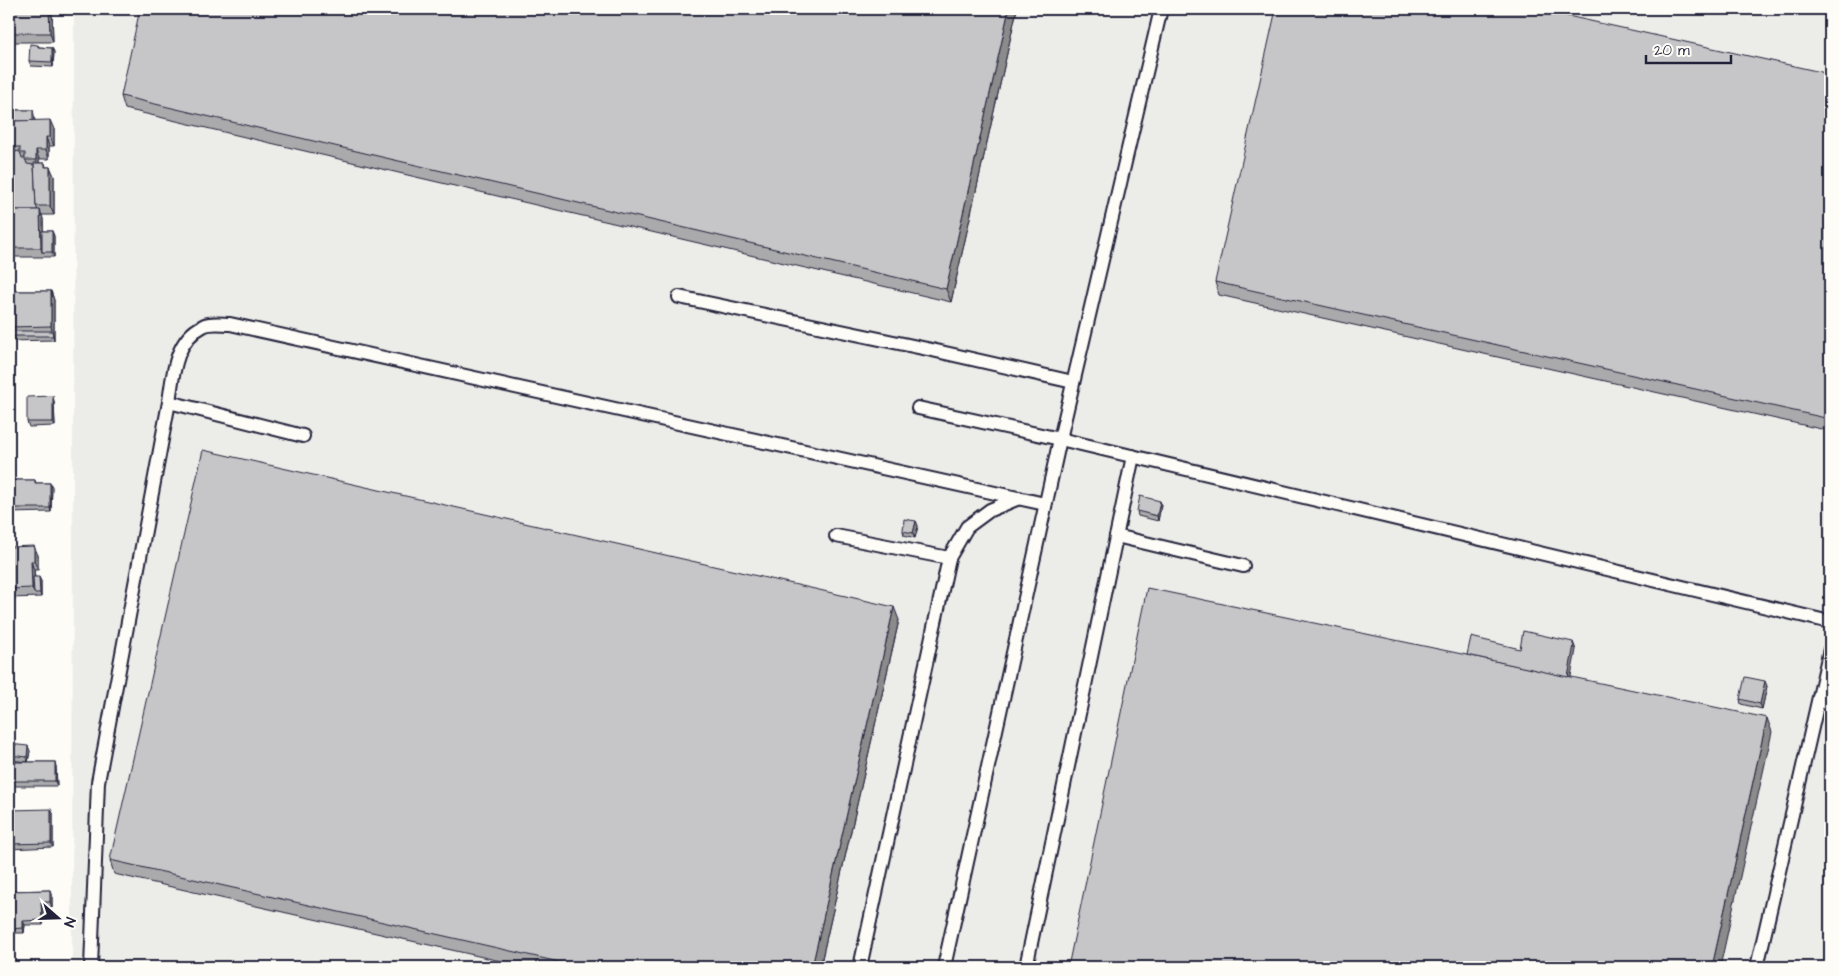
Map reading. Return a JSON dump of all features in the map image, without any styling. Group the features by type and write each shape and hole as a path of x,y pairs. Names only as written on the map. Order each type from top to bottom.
{"lane":[{"path":"944,967 1060,439 1161,9"},
{"path":"679,297 932,350 1073,382"},
{"path":"92,967 98,782 174,367 184,341 204,325 230,324 1046,504"},
{"path":"169,402 303,436"},
{"path":"918,408 1133,456 1830,622"},
{"path":"1026,967 1133,456"},
{"path":"860,967 949,558 967,527 990,510 1019,498"},
{"path":"836,536 949,558"},
{"path":"1116,536 1243,566"},
{"path":"1757,967 1830,649"}],"shaded area":[{"path":"74,9 1830,9 1830,967 72,967"}],"building":[{"path":"9,9 49,9 50,33 9,33"},
{"path":"140,9 1009,9 946,289 121,96"},
{"path":"1276,9 1536,9 1830,74 1830,419 1215,282"},
{"path":"30,44 38,45 38,47 52,48 52,62 29,61"},
{"path":"9,110 33,110 33,121 12,121 13,147 15,152 20,151 22,158 25,158 27,164 34,165 36,206 38,210 10,210"},
{"path":"50,120 50,137 46,137 46,150 36,150 36,160 25,160 25,153 20,153 20,147 13,147 12,121"},
{"path":"34,163 45,163 45,167 50,167 50,206 36,206"},
{"path":"9,210 40,210 41,248 9,248"},
{"path":"42,231 52,231 52,252 42,252"},
{"path":"9,291 51,291 51,326 9,327"},
{"path":"9,331 52,331 53,336 9,336"},
{"path":"53,396 53,422 27,422 27,397"},
{"path":"203,450 894,607 812,967 581,967 110,860"},
{"path":"9,480 35,480 35,483 50,483 50,508 9,508"},
{"path":"1140,496 1160,501 1157,516 1137,511"},
{"path":"904,519 916,521 913,533 903,531"},
{"path":"34,546 34,561 31,561 32,588 9,589 9,547"},
{"path":"33,577 39,577 40,593 34,593"},
{"path":"1147,588 1767,718 1712,967 1068,967"},
{"path":"1523,631 1573,642 1568,677 1467,655 1471,637 1520,649"},
{"path":"1745,677 1765,681 1760,704 1740,699"},
{"path":"9,744 28,746 27,757 9,755"},
{"path":"9,762 55,762 55,781 9,781"},
{"path":"51,809 51,843 9,844 9,810"},
{"path":"50,890 50,902 41,902 42,920 23,921 23,928 9,929 9,891"}]}
